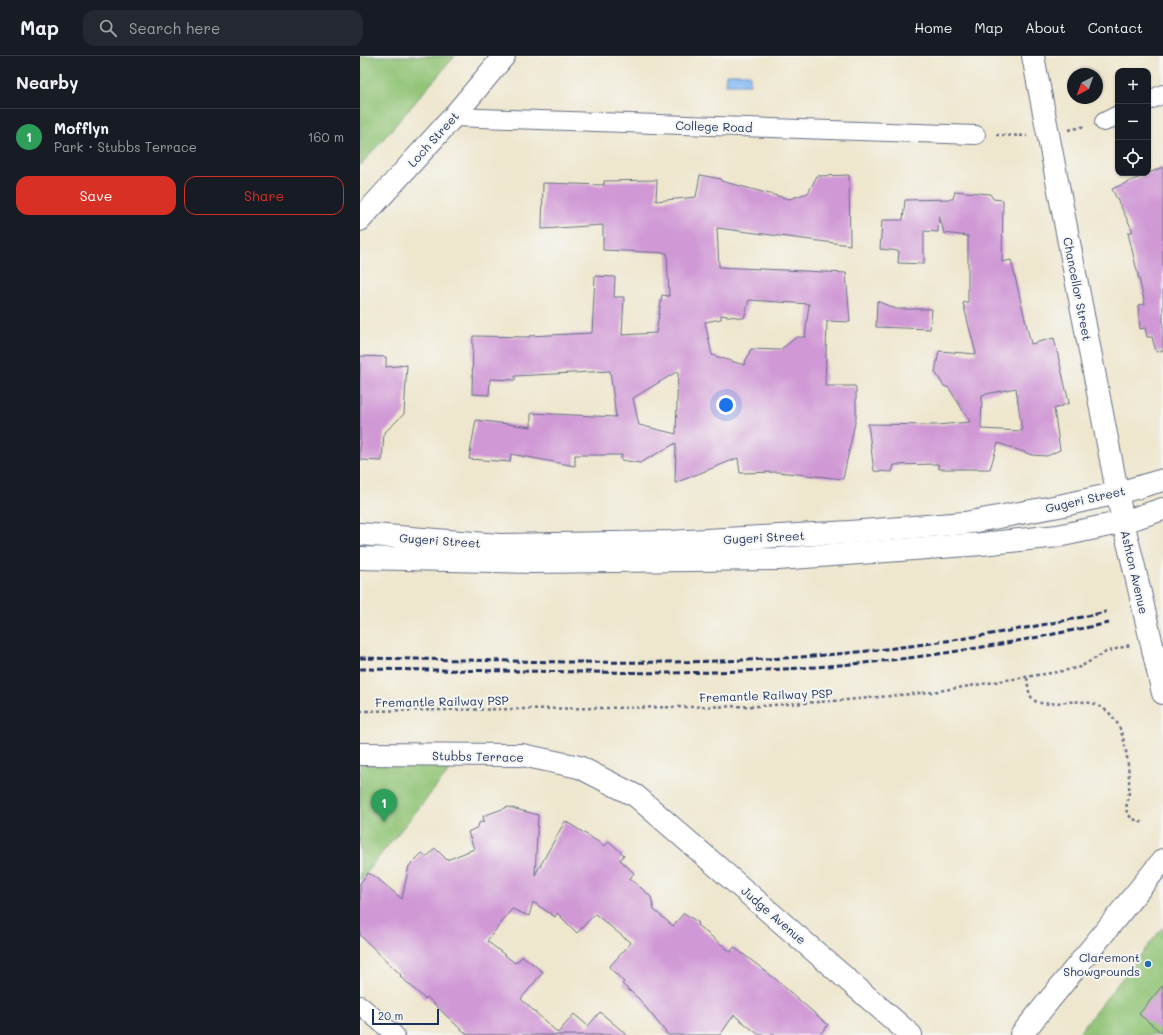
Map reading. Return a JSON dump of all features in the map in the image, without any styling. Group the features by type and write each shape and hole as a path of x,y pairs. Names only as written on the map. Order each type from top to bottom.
{"main road":[{"name":"Loch Street","path":"360,220 453,117 504,56"},
{"name":"Chancellor Street","path":"1033,56 1123,522"},
{"name":"Gugeri Street","path":"360,534 499,545 678,542 850,532 965,522 1059,506 1118,493 1163,480"},
{"name":"Gugeri Street","path":"360,558 533,562 778,559 988,544 1058,536 1123,522 1163,509"},
{"name":"Ashton Avenue","path":"1123,522 1163,693"},
{"name":"Stubbs Terrace","path":"360,754 522,755 579,767 636,796"},
{"name":"Judge Avenue","path":"636,796 911,1035"},
{"path":"1021,1035 1163,860"}],"street":[{"path":"1151,100 1163,94"},
{"name":"College Road","path":"453,117 976,135"},
{"path":"360,1005 395,1035"}],"path":[{"name":"Fremantle Railway PSP","path":"360,711 760,706 847,700 925,693 1027,678 1080,667 1112,649 1134,644"},
{"path":"1027,678 1031,697 1035,702 1049,704 1079,701 1093,703 1105,709 1114,718 1121,730 1127,766 1129,782 1126,808 1127,813 1133,819 1144,823"}],"green space":[{"path":"360,56 455,56 360,166"},
{"path":"360,764 454,765 360,880"},
{"name":"Claremont Showgrounds","path":"1163,927 1163,1035 1077,1035"}],"water":[{"path":"726,74 750,74 750,84 725,84"}],"building":[{"path":"1163,167 1163,351 1156,352 1152,337 1147,337 1145,328 1140,329 1138,305 1145,304 1128,233 1133,231 1112,189 1142,176 1151,176 1151,172"},
{"path":"700,175 721,179 721,181 789,199 808,193 817,176 849,175 850,245 717,228 719,267 846,273 850,322 827,321 825,386 855,386 856,388 856,418 843,479 778,472 740,473 738,458 675,483 676,443 640,463 621,460 622,455 575,455 575,466 511,454 510,462 469,459 476,420 531,427 531,413 616,417 610,371 515,376 515,380 490,379 489,395 472,394 473,336 529,337 592,333 595,276 615,277 614,297 624,297 622,335 656,333 662,295 669,296 667,253 603,250 603,225 542,229 543,183 604,185 604,181 657,180 656,201 696,197","holes":["749,300 809,304 805,337 797,337 780,350 751,349 744,365 712,355 705,322 721,319 721,315 744,318","678,371 676,434 639,425 633,398"]},
{"path":"955,191 990,194 993,199 1003,200 1002,262 1011,260 1031,344 1054,338 1069,403 1054,409 1060,450 1047,456 1032,455 998,443 990,469 939,469 938,464 894,465 892,472 874,471 868,424 937,425 970,422 949,388 944,386 935,372 939,351 976,354 963,303 968,302 968,236 944,233 939,215 938,232 924,231 924,264 898,263 899,251 880,249 882,220 903,220 905,200 953,199","holes":["1016,388 1022,431 981,429 982,395"]},
{"path":"877,301 896,309 932,309 930,329 876,327"},
{"path":"360,356 386,357 386,367 407,365 404,414 384,433 382,461 360,460"},
{"path":"508,807 538,815 535,875 565,821 605,846 609,841 624,855 620,860 634,873 630,878 651,897 654,910 673,926 684,913 699,923 697,925 731,952 734,947 773,977 828,1025 819,1035 759,1035 734,1015 720,1035 668,1035 639,999 622,984 624,982 609,967 631,943 595,914 577,933 557,913 555,917 533,902 529,916 512,909 487,941 515,963 523,956 543,972 521,999 558,1033 574,1014 588,1026 600,1012 627,1035 468,1035 427,997 425,999 400,976 401,975 360,935 360,883 368,873 377,878 402,899 409,866 422,853 427,857 435,848 447,860 474,849 468,832 478,827 479,823 484,821 483,816"},
{"path":"1163,985 1163,1034 1139,1014"}],"railway":[{"path":"360,658 614,662 767,659 895,648 1022,629 1106,612"},
{"path":"360,669 667,673 796,668 873,662 933,655 1109,623"}],"place":[{"name":"Mofflyn","path":"384,822"},
{"name":"Claremont Showgrounds","path":"1148,964"}]}
